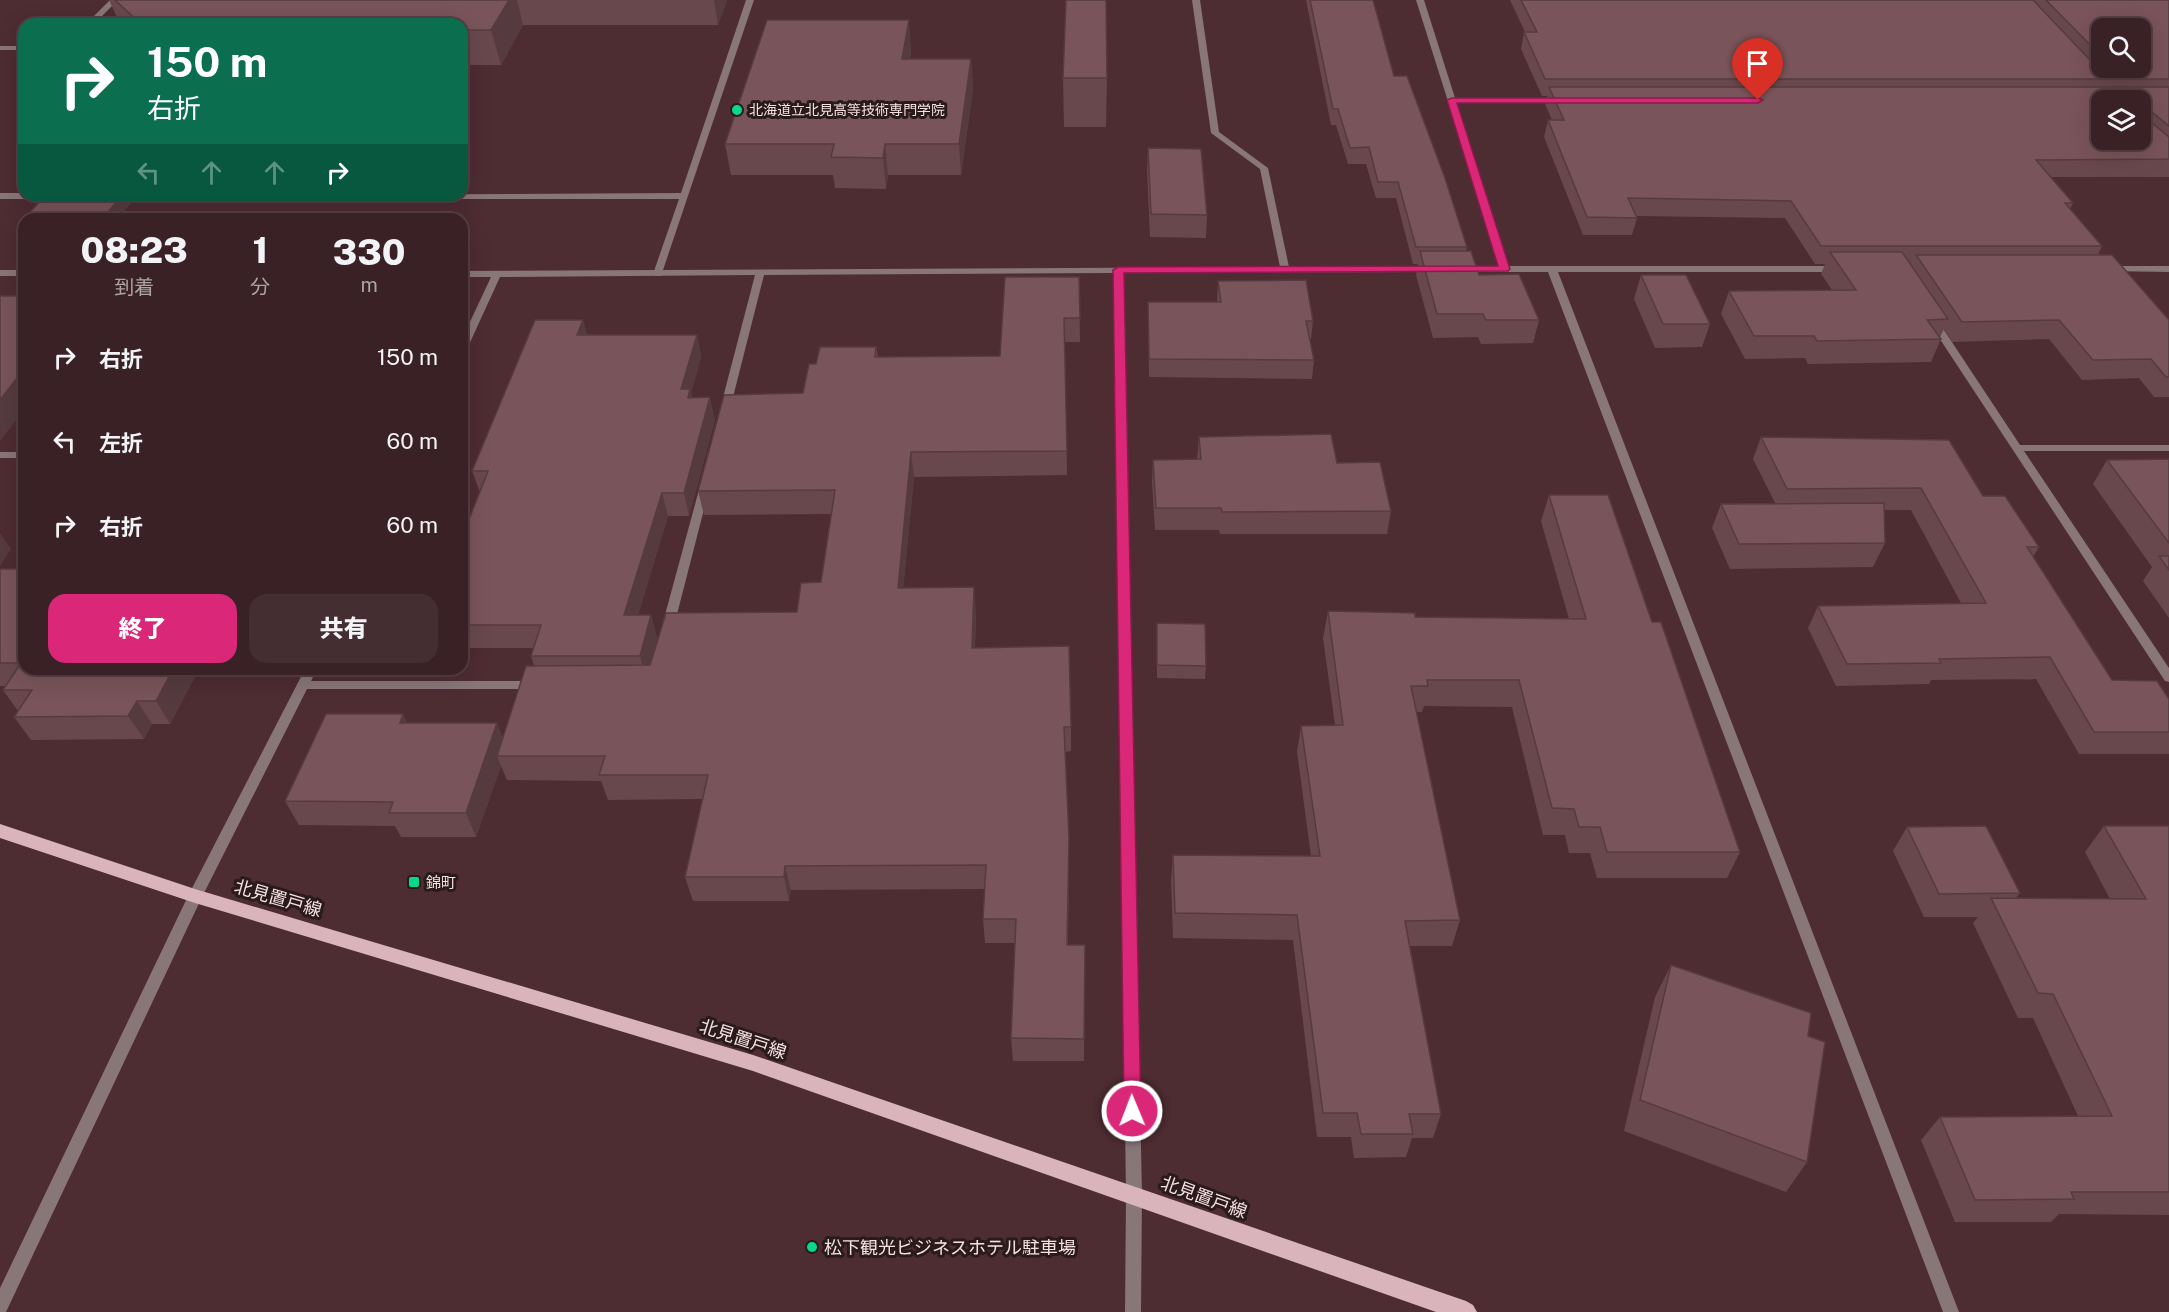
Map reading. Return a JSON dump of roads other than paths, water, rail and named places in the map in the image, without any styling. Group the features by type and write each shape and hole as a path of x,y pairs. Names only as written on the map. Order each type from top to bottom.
{"main road":[{"name":"北見置戸線","path":"0,831 195,896 753,1064 1134,1194 1466,1312"}],"street":[{"path":"96,18 114,0"},
{"path":"658,274 750,0"},
{"path":"1196,0 1215,133 1264,168 1285,269"},
{"path":"1420,0 1505,269"},
{"path":"0,48 18,48"},
{"path":"1452,100 1570,100"},
{"path":"0,196 18,196"},
{"path":"468,196 684,196"},
{"path":"468,274 1285,269 1849,269"},
{"path":"1552,269 1951,1312"},
{"path":"2098,269 2169,269"},
{"path":"1118,270 1134,1194 1133,1312"},
{"path":"0,273 18,273"},
{"path":"722,422 760,273"},
{"path":"468,336 497,274"},
{"path":"1924,309 2169,678"},
{"path":"2018,448 2169,448"},
{"path":"0,455 18,455"},
{"path":"664,639 706,479"},
{"path":"0,1306 195,896 308,675"},
{"path":"304,685 548,685"}],"place":[{"name":"北海道立北見高等技術専門学院","path":"737,110"},
{"name":"錦町","path":"414,882"},
{"name":"松下観光ビジネスホテル駐車場","path":"812,1247"}]}
